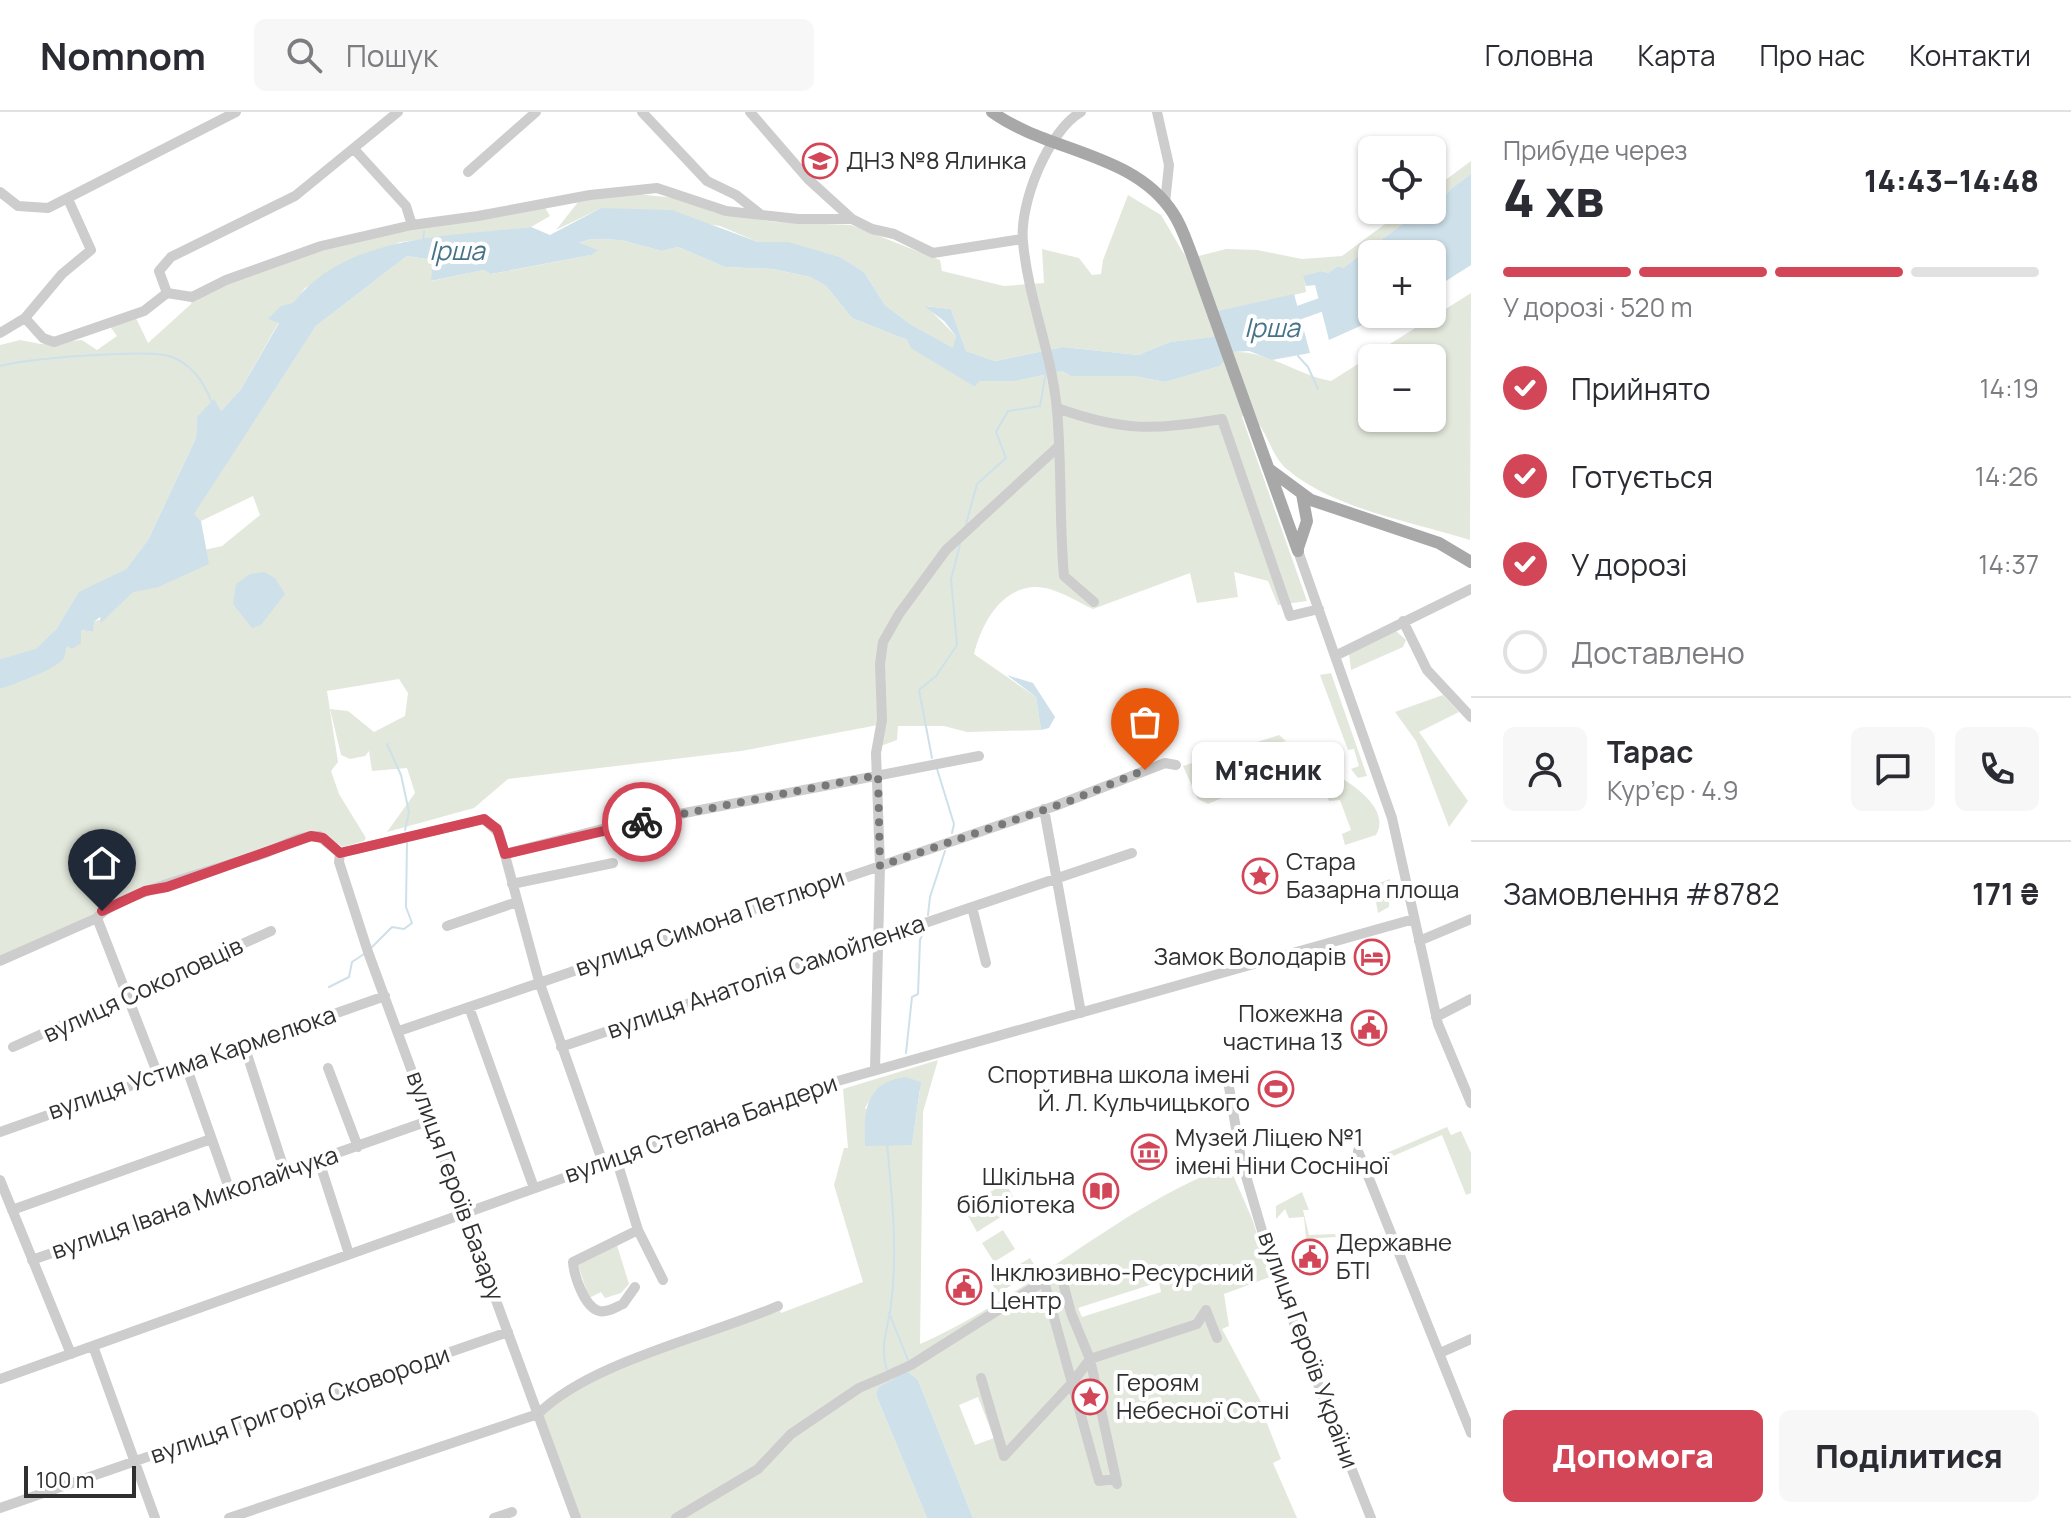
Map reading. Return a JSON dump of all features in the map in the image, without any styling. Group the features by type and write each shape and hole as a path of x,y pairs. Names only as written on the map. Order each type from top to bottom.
{"main road":[{"path":"992,112 1052,142 1134,175 1165,203 1193,258 1298,551"},
{"path":"1267,467 1302,494 1334,509 1428,539 1470,559"},
{"path":"1302,494 1307,521"},
{"path":"1298,551 1299,536 1307,521 1334,509"}],"street":[{"path":"0,192 13,203 35,210 68,199 236,112"},
{"path":"167,293 159,271 171,257 295,196 398,112"},
{"path":"468,172 536,112"},
{"path":"642,112 707,181 736,195 760,214"},
{"path":"750,112 808,179 852,219 933,253 1022,239"},
{"path":"1081,112 1070,118 1039,165 1022,239 1057,408 1058,518 1064,576 1094,602"},
{"path":"1157,112 1169,165 1165,203"},
{"path":"354,149 406,206 412,225"},
{"path":"25,318 46,340 60,341 144,311 167,293 192,297 226,280 321,246 412,225 590,195 657,188 726,211 852,219"},
{"path":"0,333 25,318 62,274 91,250 68,199"},
{"path":"1057,408 1122,427 1160,429 1222,419 1290,616 1319,609"},
{"path":"875,1070 880,866 877,746 883,704 880,659 889,629 946,550 1059,446"},
{"path":"1298,551 1395,828 1436,1017 1471,1103"},
{"path":"1335,656 1471,589"},
{"path":"1403,621 1435,680 1471,717"},
{"path":"505,854 602,829 979,756"},
{"name":"вулиця Симона Петлюри","path":"399,1031 1044,809 1165,763 1176,765"},
{"path":"1044,809 1081,1013"},
{"path":"0,961 97,918 105,909 145,891 167,887 306,837 323,838 340,853 447,825 484,819 497,829 539,981 603,1163"},
{"name":"вулиця Героїв Базару","path":"340,853 345,881 385,996 576,1518"},
{"name":"вулиця Анатолія Самойленка","path":"561,1047 1132,853"},
{"path":"512,884 613,863"},
{"path":"447,926 517,902"},
{"path":"972,907 986,963"},
{"path":"97,918 158,1075"},
{"name":"вулиця Степана Бандери","path":"0,1379 616,1158 875,1070 1414,919"},
{"path":"1419,941 1471,919"},
{"name":"вулиця Соколовців","path":"13,1047 271,931"},
{"name":"вулиця Устима Кармелюка","path":"0,1132 385,996"},
{"path":"1436,1017 1471,999"},
{"path":"469,1007 534,1188"},
{"path":"244,1045 285,1172"},
{"path":"186,1066 230,1191"},
{"name":"вулиця Івана Миколайчука","path":"328,1068 358,1147"},
{"name":"вулиця Героїв України","path":"1229,1087 1241,1159 1275,1275 1371,1518"},
{"name":"вулиця Івана Миколайчука","path":"32,1260 431,1120"},
{"path":"12,1210 211,1139"},
{"path":"1358,1151 1471,1433"},
{"path":"616,1158 638,1230 663,1280"},
{"path":"319,1161 349,1254"},
{"path":"0,1180 71,1354"},
{"path":"635,1287 623,1304 601,1312 590,1306 573,1264 581,1255 638,1230"},
{"path":"676,1518 758,1469 791,1434 859,1388 911,1365 1044,1281 1060,1271 1073,1317 1090,1359 1116,1482 1099,1481 1044,1281"},
{"path":"229,1518 538,1414 554,1397 618,1368 778,1306"},
{"path":"981,1378 1004,1456 1072,1383 1090,1359 1197,1324 1206,1310 1217,1338"},
{"path":"1057,1337 1073,1317"},
{"name":"вулиця Григорія Сковороди","path":"0,1508 508,1332"},
{"path":"1440,1353 1471,1339"},
{"path":"93,1346 155,1518"},
{"path":"494,1518 512,1512"}],"shaded area":[{"path":"1471,161 1471,174 1446,195 1446,180"},
{"path":"627,193 676,198 716,213 776,222 851,225 940,260 942,271 1004,286 1044,283 1042,249 1079,258 1092,275 1101,274 1103,260 1128,195 1161,215 1187,259 1226,249 1257,250 1302,259 1342,256 1358,244 1358,257 1343,268 1338,266 1328,273 1321,271 1304,276 1306,292 1294,295 1297,306 1236,335 1170,342 1138,355 1063,347 995,361 966,351 951,309 926,306 956,336 954,349 910,324 885,305 864,272 840,257 788,243 758,242 720,226 601,208 556,230 578,202"},
{"path":"543,204 550,216 531,227 400,242 305,288 293,304 269,319 279,322 241,389 220,412 217,408 197,417 196,438 148,540 126,569 79,593 57,628 36,650 0,659 0,345 20,340 41,344 82,340 97,350 117,336 109,325 135,316 148,343 191,304 193,295 339,243"},
{"path":"1385,224 1403,224 1381,240 1364,240"},
{"path":"591,239 621,240 662,251 678,247 725,267 773,269 810,277 826,286 852,318 907,340 975,387 978,381 1016,381 1062,371 1071,376 1134,376 1165,382 1220,366 1233,352 1258,355 1331,381 1358,364 1358,432 1446,432 1446,344 1390,344 1415,328 1446,328 1446,309 1471,293 1470,540 1351,505 1328,495 1281,463 1259,424 1245,412 1242,417 1307,601 1278,605 1268,581 1234,572 1238,597 1197,603 1190,573 1093,609 1041,587 1011,594 987,621 974,654 1036,697 1041,730 967,732 944,726 898,726 897,740 878,747 878,725 741,751 508,779 474,808 387,832 415,793 407,768 372,771 369,751 365,756 350,759 341,755 330,709 348,711 374,732 405,716 408,693 399,679 327,691 338,762 331,771 339,794 366,838 364,841 343,847 318,832 109,903 98,909 90,921 0,959 0,689 47,669 67,645 81,643 81,630 93,632 93,622 107,617 133,591 156,588 204,550 222,546 260,515 253,496 201,521 193,514 316,326 407,256 433,260 432,281 484,270 492,274 591,255 577,244"},
{"path":"1396,631 1406,640 1403,647 1351,670 1349,654"},
{"path":"1331,673 1367,776 1358,778 1351,769 1359,766 1354,749 1348,750 1320,675"},
{"path":"1443,695 1459,712 1419,732 1468,801 1449,827 1416,741 1395,712"},
{"path":"1279,735 1286,741 1281,742 1284,751 1215,773 1222,798 1208,804 1198,799 1183,766"},
{"path":"1335,774 1352,785 1375,808 1379,816 1376,835 1345,845 1342,834 1351,830 1340,800 1329,801 1324,786 1334,782"},
{"path":"1390,879 1389,907 1378,913 1373,885"},
{"path":"938,1060 923,1112 920,1344 997,1303 1144,1207 1182,1186 1222,1168 1230,1168 1253,1221 1270,1277 1224,1294 1229,1326 1222,1329 1266,1411 1263,1413 1281,1459 1273,1463 1297,1518 973,1518 918,1380 907,1371 876,1395 927,1518 576,1518 541,1411 547,1402 644,1356 778,1306 781,1313 863,1282 834,1185 844,1148 848,1148 843,1089","holes":["920,1090 912,1145 865,1108 875,1091","1159,1282 1161,1292 1082,1317 1078,1308","978,1397 994,1438 975,1445 959,1405"]},
{"path":"1447,1127 1451,1135 1461,1131 1471,1153 1471,1193 1466,1195 1442,1135 1384,1160 1382,1155"},
{"path":"1006,1183 1018,1206 977,1232 963,1207"},
{"path":"1302,1192 1309,1210 1303,1210 1309,1235 1335,1234 1336,1237 1306,1239 1304,1217 1289,1218 1285,1209 1276,1219 1276,1206"},
{"path":"1003,1230 1015,1249 994,1262 982,1243"},
{"path":"616,1242 629,1284 621,1293 605,1298 601,1292 589,1298 577,1262"},
{"path":"1030,1258 1037,1269 999,1293 990,1282"}],"water":[{"name":"Ірша","path":"1471,174 1471,265 1446,281 1446,240 1381,240 1403,224 1446,224 1446,195"},
{"name":"Ірша","path":"601,208 672,210 758,242 788,242 840,257 864,272 885,305 910,324 953,348 956,336 944,321 924,306 951,309 966,351 995,361 1063,347 1138,355 1170,342 1214,337 1218,311 1294,294 1310,353 1272,360 1249,351 1233,352 1220,366 1165,382 1134,376 1071,376 1062,371 1016,381 979,381 975,387 911,348 907,340 852,318 826,286 810,277 773,269 725,267 678,247 662,251 621,240 591,239 579,243 598,250 591,255 491,274 484,270 431,281 433,260 407,256 316,326 194,514 201,521 209,564 156,588 133,592 101,623 100,617 94,622 93,632 81,630 81,643 72,649 67,646 60,662 35,676 0,689 0,659 36,649 57,628 79,592 126,569 148,540 196,438 197,417 214,399 221,411 241,389 279,323 268,319 281,306 293,303 315,280 341,263 371,251 435,237 531,227 550,235"},
{"name":"Ірша","path":"1358,257 1358,327 1329,340 1315,285 1306,286 1303,276 1321,271 1328,273 1338,266 1343,268"},
{"path":"264,572 275,578 285,594 261,625 252,628 233,604 236,584 250,574"},
{"path":"1007,675 1033,683 1055,717 1049,728 1041,730 1036,697"},
{"path":"905,1077 921,1082 912,1145 865,1146 869,1101 881,1086"},
{"path":"907,1371 918,1380 973,1518 927,1518 876,1395 879,1387"}],"waterway":[{"path":"423,242 424,231"},
{"name":"Ірша","path":"1281,319 1337,299"},
{"path":"0,366 87,356 139,354 172,357 191,369 211,401"},
{"path":"1298,356 1308,367 1318,389"},
{"path":"966,524 977,484 1006,458 996,432 1008,411 1040,406 1046,372"},
{"path":"932,758 919,690 936,676 957,645 951,579 960,545"},
{"path":"387,744 401,775 409,812 405,830"},
{"path":"937,769 954,824 952,833"},
{"path":"372,947 392,927 404,929 412,923 406,907 407,841"},
{"path":"928,915 930,897 945,851"},
{"path":"906,1053 912,997 918,994 920,940 925,928"},
{"path":"329,987 349,977 352,962 364,954"},
{"path":"887,1144 894,1245 893,1285 884,1345 887,1371"},
{"path":"889,1313 908,1360"}],"way so far":[{"path":"642,822 878,775 880,866 1070,801 1145,770"}],"place":[{"name":"ДНЗ №8 Ялинка","path":"820,161"},
{"name":"М'ясник","path":"1145,770"},
{"name":"Стара Базарна площа","path":"1260,876"},
{"name":"Замок Володарів","path":"1372,957"},
{"name":"Пожежна частина 13","path":"1369,1028"},
{"name":"Спортивна школа імені Й. Л. Кульчицького","path":"1276,1089"},
{"name":"Музей Ліцею №1 імені Ніни Сосніної","path":"1149,1152"},
{"name":"Шкільна бібліотека","path":"1101,1191"},
{"name":"Державне БТІ","path":"1310,1257"},
{"name":"Інклюзивно-Ресурсний Центр","path":"964,1287"},
{"name":"Героям Небесної Сотні","path":"1090,1397"}],"route":[{"path":"102,911 145,891 167,887 311,836 323,838 340,853 447,825 484,819 497,829 505,854 642,822"}]}
